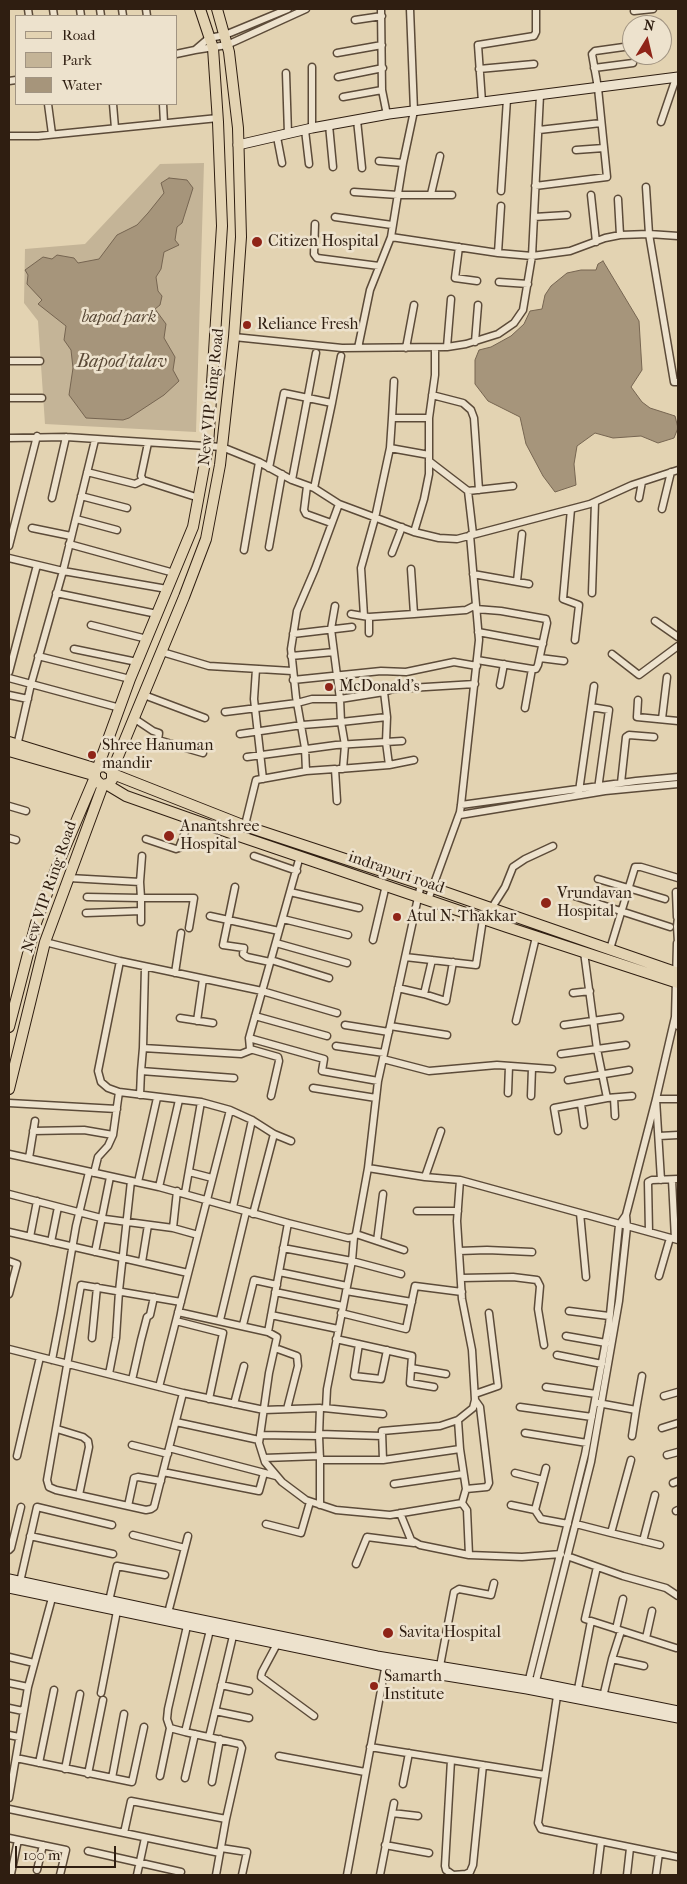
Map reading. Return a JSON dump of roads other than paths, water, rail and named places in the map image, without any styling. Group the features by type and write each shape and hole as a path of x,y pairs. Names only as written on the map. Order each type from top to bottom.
{"main road":[{"name":"New VIP Ring Road","path":"9,1027 36,923 96,772 130,679 193,527 208,446 222,226 218,118 211,43 200,9"},
{"name":"New VIP Ring Road","path":"113,772 206,539 222,447 234,337 241,237 238,128 226,40 217,9"},
{"path":"13,747 96,772"},
{"path":"105,766 113,772 112,780 104,785 96,781 96,772 105,766"},
{"name":"indrapuri road","path":"113,772 245,826 610,949 677,978"},
{"name":"New VIP Ring Road","path":"9,1089 45,942 104,785"},
{"name":"indrapuri road","path":"104,785 126,796 190,819 536,937 677,978"}],"street":[{"path":"195,50 211,43 226,40 288,9"},
{"path":"178,54 226,40 306,9"},
{"path":"358,348 370,290 390,237 414,111 410,9"},
{"path":"482,102 479,45 532,37 536,34 536,9"},
{"path":"634,11 653,9"},
{"path":"355,20 382,12 382,90 387,115"},
{"path":"337,53 382,45"},
{"path":"536,186 607,177 598,88 592,56 593,52 622,47"},
{"path":"479,69 534,64"},
{"path":"594,68 623,65"},
{"path":"309,164 308,129 312,67"},
{"path":"338,77 383,68"},
{"path":"286,73 288,134"},
{"path":"238,145 308,129 387,115 677,78 661,122"},
{"path":"343,97 382,90"},
{"path":"234,337 358,348 435,348 475,342 498,334 514,323 523,310 532,256 540,95"},
{"path":"501,191 507,99"},
{"path":"48,105 52,134"},
{"path":"113,105 115,128"},
{"path":"163,105 164,123"},
{"path":"9,136 52,134 218,118"},
{"path":"357,120 362,168"},
{"path":"539,130 601,123"},
{"path":"329,125 333,167"},
{"path":"276,137 282,163"},
{"path":"576,150 604,148"},
{"path":"431,194 440,156"},
{"path":"379,161 403,164"},
{"path":"646,187 649,234 674,382 678,382"},
{"path":"354,192 398,195 452,195"},
{"path":"591,195 596,242"},
{"path":"618,199 620,236"},
{"path":"498,253 501,206"},
{"path":"534,218 567,215"},
{"path":"335,217 392,225"},
{"path":"315,224 314,254 317,258 379,266"},
{"path":"390,237 498,253 532,256 570,251 620,236 649,234 678,236"},
{"path":"459,247 456,278 477,281"},
{"path":"499,282 528,284"},
{"path":"447,347 451,299"},
{"path":"406,348 414,305"},
{"path":"475,342 478,305"},
{"path":"414,532 429,474 429,418 435,348"},
{"path":"292,480 316,353"},
{"path":"331,523 306,514 304,510 332,403 341,356"},
{"path":"9,361 40,361"},
{"path":"369,633 361,568 375,518 390,448 394,381"},
{"path":"269,468 284,392 332,403"},
{"path":"432,395 463,403 471,410 474,418 479,490"},
{"path":"9,398 42,398"},
{"path":"392,418 429,418"},
{"path":"9,546 37,436"},
{"path":"9,438 37,436 66,437 222,447 259,462 292,480 310,487 339,504 414,532 439,538 457,539 595,502 642,482 678,470"},
{"path":"52,498 66,437"},
{"path":"13,747 63,571 95,440"},
{"path":"142,480 141,476 148,443"},
{"path":"390,448 429,458 468,492 478,632 475,684 460,814 428,900"},
{"path":"244,550 259,462"},
{"path":"87,472 134,484 142,480 198,498"},
{"path":"662,509 670,472"},
{"path":"269,547 282,474"},
{"path":"639,498 642,482"},
{"path":"468,492 513,486"},
{"path":"81,496 126,508"},
{"path":"592,593 595,502"},
{"path":"306,771 302,725 292,670 293,634 297,611 339,504"},
{"path":"571,508 563,599 579,606 575,640"},
{"path":"76,519 117,530"},
{"path":"392,553 402,527"},
{"path":"32,528 71,536"},
{"path":"517,581 522,534"},
{"path":"70,544 174,574"},
{"path":"9,558 63,571 167,589"},
{"path":"9,672 37,565"},
{"path":"411,569 414,614"},
{"path":"473,574 529,584"},
{"path":"56,593 157,614"},
{"path":"335,606 331,629 345,745 343,769"},
{"path":"293,680 381,671 406,672 454,662 504,664 536,669 547,623 543,617 476,607 466,610 366,617 352,614"},
{"path":"655,621 678,637"},
{"path":"91,625 147,639"},
{"path":"293,634 352,627"},
{"path":"478,632 543,644"},
{"path":"612,654 639,675 678,646"},
{"path":"74,649 137,662"},
{"path":"162,652 203,665 292,670"},
{"path":"291,656 334,652"},
{"path":"38,656 130,679"},
{"path":"540,658 564,661"},
{"path":"500,685 504,664"},
{"path":"256,669 255,708 263,779"},
{"path":"525,708 532,669"},
{"path":"662,719 667,677"},
{"path":"9,678 120,708"},
{"path":"225,712 297,703 312,699 340,699 393,689 475,684"},
{"path":"579,792 594,686"},
{"path":"384,692 389,765"},
{"path":"9,695 28,699"},
{"path":"144,695 205,718"},
{"path":"638,700 637,717 678,721"},
{"path":"591,707 609,710 598,789"},
{"path":"240,734 302,725 387,717"},
{"path":"135,719 153,732 159,733 158,740 203,753"},
{"path":"621,783 626,736 654,737"},
{"path":"247,757 305,748 402,740"},
{"path":"242,837 255,781 306,771 389,765 414,760"},
{"path":"335,769 337,801"},
{"path":"598,789 621,783 678,777"},
{"path":"460,814 598,789 678,784"},
{"path":"461,805 579,792"},
{"path":"9,806 26,811"},
{"path":"146,839 176,849 179,848 190,819"},
{"path":"491,908 505,887 513,867 525,858 553,846"},
{"path":"141,922 140,882 142,856"},
{"path":"254,856 297,871"},
{"path":"251,1050 249,1038 300,856"},
{"path":"610,949 635,867 678,878"},
{"path":"69,878 140,882"},
{"path":"598,879 665,899"},
{"path":"320,1505 319,1435 323,1408 368,1168 378,1082 421,884"},
{"path":"373,940 386,886"},
{"path":"235,888 223,945 244,948 243,954 247,957 270,961 330,978"},
{"path":"290,892 359,908"},
{"path":"562,892 670,927"},
{"path":"564,1555 576,1524 591,1462 602,1404 619,1301 627,1227 626,1215 675,1017 678,943 676,892"},
{"path":"87,897 194,898 189,928"},
{"path":"86,913 141,911"},
{"path":"210,916 279,930"},
{"path":"283,919 348,935"},
{"path":"405,957 476,965 483,919"},
{"path":"175,973 181,934"},
{"path":"516,1021 536,937"},
{"path":"45,942 120,961 262,991 338,1013"},
{"path":"276,943 347,963"},
{"path":"584,952 597,1049 602,1074 615,1116"},
{"path":"424,994 432,960"},
{"path":"120,961 98,1071 101,1082 108,1088 119,1092 201,1102 230,1110 291,1141"},
{"path":"398,988 446,1001 454,962"},
{"path":"140,1095 145,966"},
{"path":"197,1021 203,979"},
{"path":"573,993 590,991"},
{"path":"255,1016 327,1036"},
{"path":"564,1025 620,1017"},
{"path":"675,1017 678,1026"},
{"path":"180,1018 213,1023"},
{"path":"345,1025 447,1035"},
{"path":"249,1038 324,1059 322,1071 378,1082"},
{"path":"336,1046 384,1056 429,1071 485,1066 552,1069"},
{"path":"560,1054 626,1046"},
{"path":"143,1048 242,1054 251,1050 278,1057 279,1061 271,1096"},
{"path":"508,1093 509,1066"},
{"path":"531,1096 532,1068"},
{"path":"568,1080 628,1070"},
{"path":"141,1071 234,1078"},
{"path":"312,1088 376,1098"},
{"path":"52,1360 78,1213 91,1172 98,1157 113,1136 119,1092"},
{"path":"558,1131 554,1108 632,1096"},
{"path":"109,1374 116,1338 126,1223 134,1182 157,1098"},
{"path":"656,1099 678,1099"},
{"path":"656,1099 661,1180"},
{"path":"159,1187 179,1100"},
{"path":"173,1228 181,1192 188,1172 201,1102"},
{"path":"9,1103 117,1109"},
{"path":"582,1104 584,1125"},
{"path":"159,1387 230,1110"},
{"path":"233,1207 252,1120"},
{"path":"29,1158 35,1121"},
{"path":"33,1131 84,1130 113,1136"},
{"path":"425,1177 441,1132"},
{"path":"253,1214 274,1134"},
{"path":"659,1136 678,1135"},
{"path":"9,1154 181,1192 253,1214 348,1238 355,1235 404,1250"},
{"path":"368,1168 425,1177 460,1180 674,1239"},
{"path":"188,1172 212,1178"},
{"path":"96,1252 110,1177"},
{"path":"649,1232 648,1182 652,1180 675,1179 674,1239 659,1276"},
{"path":"383,1460 382,1431 440,1426 458,1420 473,1408 475,1397 472,1350 462,1292 459,1251 458,1211 460,1180"},
{"path":"9,1194 102,1219 173,1228 198,1235"},
{"path":"377,1241 383,1194"},
{"path":"30,1237 37,1201"},
{"path":"52,1242 58,1207"},
{"path":"417,1211 458,1211"},
{"path":"220,1320 246,1212"},
{"path":"580,1214 586,1277"},
{"path":"531,1686 564,1555 568,1524 588,1442 610,1316 619,1224 626,1215"},
{"path":"268,1332 288,1223"},
{"path":"142,1262 148,1225"},
{"path":"9,1232 188,1273"},
{"path":"283,1248 352,1261 402,1274"},
{"path":"459,1251 532,1252"},
{"path":"9,1261 17,1264 9,1294"},
{"path":"279,1272 346,1289 412,1302"},
{"path":"461,1278 513,1277 537,1280 540,1286 538,1309 544,1345"},
{"path":"243,1325 254,1280 277,1285"},
{"path":"181,1302 81,1285 48,1484 56,1490 146,1510 151,1509 154,1507 183,1394"},
{"path":"275,1292 406,1329 415,1286 462,1292"},
{"path":"92,1338 96,1287"},
{"path":"132,1380 147,1317 150,1316 154,1297"},
{"path":"569,1311 610,1316"},
{"path":"178,1312 243,1325 277,1336 259,1438 264,1458 276,1476 310,1502 336,1510 390,1515 462,1503"},
{"path":"475,1397 498,1386 489,1313"},
{"path":"271,1315 338,1329"},
{"path":"176,1321 223,1333 210,1399"},
{"path":"566,1336 606,1343"},
{"path":"336,1339 412,1356 410,1383 434,1387"},
{"path":"359,1344 354,1376 381,1379 387,1350"},
{"path":"275,1348 297,1356 298,1366 288,1409"},
{"path":"9,1349 183,1394 264,1410 323,1408 383,1414"},
{"path":"557,1355 602,1364"},
{"path":"17,1456 40,1358"},
{"path":"234,1404 244,1366"},
{"path":"411,1368 446,1374"},
{"path":"632,1436 642,1376"},
{"path":"546,1387 596,1394"},
{"path":"664,1396 678,1392"},
{"path":"466,1489 487,1487 489,1484 480,1407 475,1397"},
{"path":"594,1402 636,1410"},
{"path":"520,1407 592,1417"},
{"path":"458,1420 466,1489 462,1503"},
{"path":"176,1422 259,1438 319,1435 382,1436"},
{"path":"662,1428 678,1423"},
{"path":"57,1429 83,1437 88,1441 89,1447 79,1495"},
{"path":"525,1433 588,1442"},
{"path":"132,1445 168,1451 276,1476"},
{"path":"264,1458 383,1460 460,1449"},
{"path":"667,1455 678,1452"},
{"path":"611,1533 631,1460"},
{"path":"535,1510 546,1468"},
{"path":"163,1472 260,1491 264,1473"},
{"path":"515,1473 543,1480"},
{"path":"394,1484 463,1474"},
{"path":"128,1506 134,1478 161,1481"},
{"path":"643,1541 655,1495"},
{"path":"266,1524 301,1533 310,1502"},
{"path":"462,1503 467,1510 469,1554"},
{"path":"511,1505 535,1510 541,1519 568,1524"},
{"path":"20,1582 37,1507 112,1525"},
{"path":"9,1550 21,1508"},
{"path":"400,1513 408,1536 415,1544"},
{"path":"576,1524 660,1546"},
{"path":"133,1535 185,1548"},
{"path":"30,1536 113,1554"},
{"path":"168,1614 188,1536"},
{"path":"356,1564 367,1537 469,1554 522,1557 564,1555 666,1588 678,1596"},
{"path":"109,1600 117,1566 165,1575"},
{"path":"597,1567 585,1620 676,1648"},
{"path":"9,1587 20,1582 386,1661 440,1666 678,1718"},
{"path":"440,1666 454,1592 458,1589 491,1595 494,1583"},
{"path":"9,1587 52,1598 233,1636 531,1686 557,1696 603,1697 678,1711"},
{"path":"9,1798 11,1777 28,1687 52,1598"},
{"path":"603,1697 619,1630 623,1599"},
{"path":"88,1774 117,1611"},
{"path":"646,1638 652,1611"},
{"path":"576,1696 591,1621"},
{"path":"160,1776 170,1728 167,1719 168,1709 187,1626"},
{"path":"185,1732 210,1630"},
{"path":"209,1737 233,1636"},
{"path":"277,1644 262,1672 262,1679 314,1716"},
{"path":"9,1657 34,1663"},
{"path":"612,1659 644,1666"},
{"path":"347,1875 386,1661"},
{"path":"9,1683 28,1687"},
{"path":"221,1685 249,1691"},
{"path":"39,1764 54,1690"},
{"path":"65,1769 80,1694"},
{"path":"557,1696 538,1823 540,1829 678,1857"},
{"path":"9,1708 23,1711"},
{"path":"215,1711 249,1718"},
{"path":"112,1778 124,1714"},
{"path":"16,1758 132,1782 144,1727"},
{"path":"170,1728 240,1744 242,1748 226,1818 216,1875"},
{"path":"185,1778 195,1734"},
{"path":"9,1735 19,1737"},
{"path":"212,1782 220,1740"},
{"path":"370,1747 546,1776"},
{"path":"403,1784 409,1753"},
{"path":"279,1756 365,1772"},
{"path":"451,1760 445,1866 446,1870 453,1874 466,1874 470,1872 473,1865 483,1765"},
{"path":"124,1833 131,1801 226,1818"},
{"path":"381,1875 394,1803"},
{"path":"9,1809 145,1838 220,1850 247,1852 242,1875"},
{"path":"392,1813 418,1816"},
{"path":"9,1838 66,1850 60,1875"},
{"path":"137,1875 145,1838"},
{"path":"11,1874 18,1840"},
{"path":"597,1875 601,1842"},
{"path":"386,1845 429,1853"},
{"path":"38,1870 43,1846"},
{"path":"627,1875 630,1848"},
{"path":"88,1851 181,1872"},
{"path":"656,1875 659,1853"}],"water":[{"name":"Bapod talav","path":"169,178 187,180 193,188 182,223 177,227 175,240 179,245 164,252 161,269 156,277 158,291 162,296 160,305 155,309 166,324 164,338 175,357 173,370 179,381 164,395 129,418 123,420 86,418 69,395 73,368 71,350 64,340 66,326 38,304 42,300 27,284 28,275 25,270 43,257 52,259 57,255 74,258 78,263 99,259 117,235 137,225 148,213 164,193 161,183"},
{"path":"603,261 639,321 642,370 631,387 642,402 650,408 675,416 678,428 674,438 658,443 641,436 613,438 595,433 577,446 574,464 576,485 555,492 543,476 526,444 520,417 488,401 475,384 475,360 479,350 491,347 511,336 524,324 530,311 542,309 545,295 551,286 567,273 581,270 596,270 598,264"}],"place":[{"name":"Citizen Hospital","path":"257,242"},
{"name":"Reliance Fresh","path":"247,325"},
{"name":"McDonald's","path":"329,687"},
{"name":"Shree Hanuman mandir","path":"92,755"},
{"name":"Anantshree Hospital","path":"169,836"},
{"name":"Vrundavan Hospital","path":"546,903"},
{"name":"Atul N. Thakkar","path":"397,917"},
{"name":"Savita Hospital","path":"388,1633"},
{"name":"Samarth Institute","path":"374,1686"}],"park label":[{"name":"bapod park","path":"119,318"}]}
